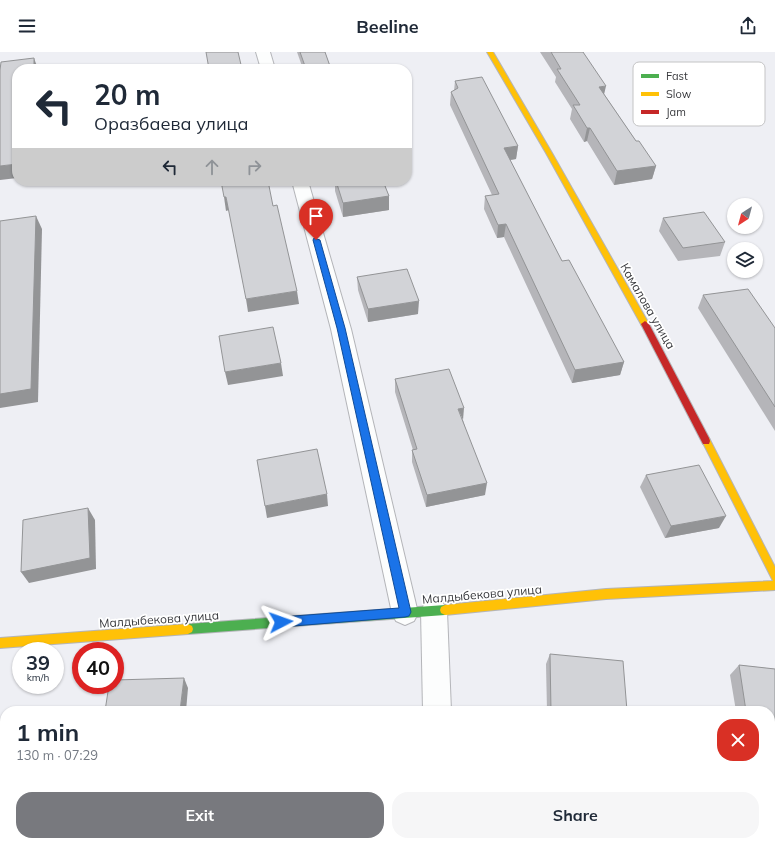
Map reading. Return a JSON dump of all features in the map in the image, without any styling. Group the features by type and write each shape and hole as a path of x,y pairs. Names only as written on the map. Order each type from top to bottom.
{"street":[{"path":"263,52 267,64"},
{"name":"Камалова улица","path":"490,52 538,132 585,220 661,352 775,577"},
{"path":"301,186 341,328 405,612"},
{"name":"Малдыбекова улица","path":"0,643 434,611 606,594 775,585"},
{"path":"434,611 437,706"}],"building":[{"path":"206,52 238,52 241,64 208,64"},
{"path":"300,52 325,52 329,64 304,64"},
{"path":"551,52 583,52 606,86 599,87 636,141 639,141 656,166 617,171 590,128 587,128 573,105 580,105 557,69 561,69"},
{"path":"34,58 34,64 12,64 12,165 0,166 0,70 1,62"},
{"path":"482,77 518,146 504,148 562,261 569,260 624,362 575,370 506,224 498,225 485,196 499,194 451,92 458,88 455,81"},
{"path":"222,186 269,186 273,206 277,205 297,291 246,299 226,197 224,197"},
{"path":"338,186 385,186 389,196 343,203"},
{"path":"704,212 725,242 683,248 663,218"},
{"path":"36,216 31,389 0,394 0,221"},
{"path":"407,269 419,301 368,309 357,277"},
{"path":"748,289 775,328 775,407 703,295"},
{"path":"273,327 281,363 225,372 219,336"},
{"path":"449,369 464,408 458,409 487,483 427,495 412,450 417,449 395,379"},
{"path":"317,449 327,494 265,506 257,460"},
{"path":"699,465 726,516 671,526 646,475"},
{"path":"88,508 90,558 21,572 23,520"},
{"path":"550,654 623,661 627,706 551,706"},
{"path":"739,665 775,669 775,706 745,706"},
{"path":"184,678 181,706 106,706 108,694 124,694 124,680"}],"traffic: fast":[{"path":"188,629 445,610"}],"traffic: slow":[{"path":"490,52 549,153 645,324"},
{"path":"706,441 775,577"},
{"path":"445,610 606,594 775,585"},
{"path":"0,643 188,629"}],"traffic: jam":[{"path":"645,324 706,441"}],"route":[{"path":"281,622 405,612 341,328 316,240"}]}
